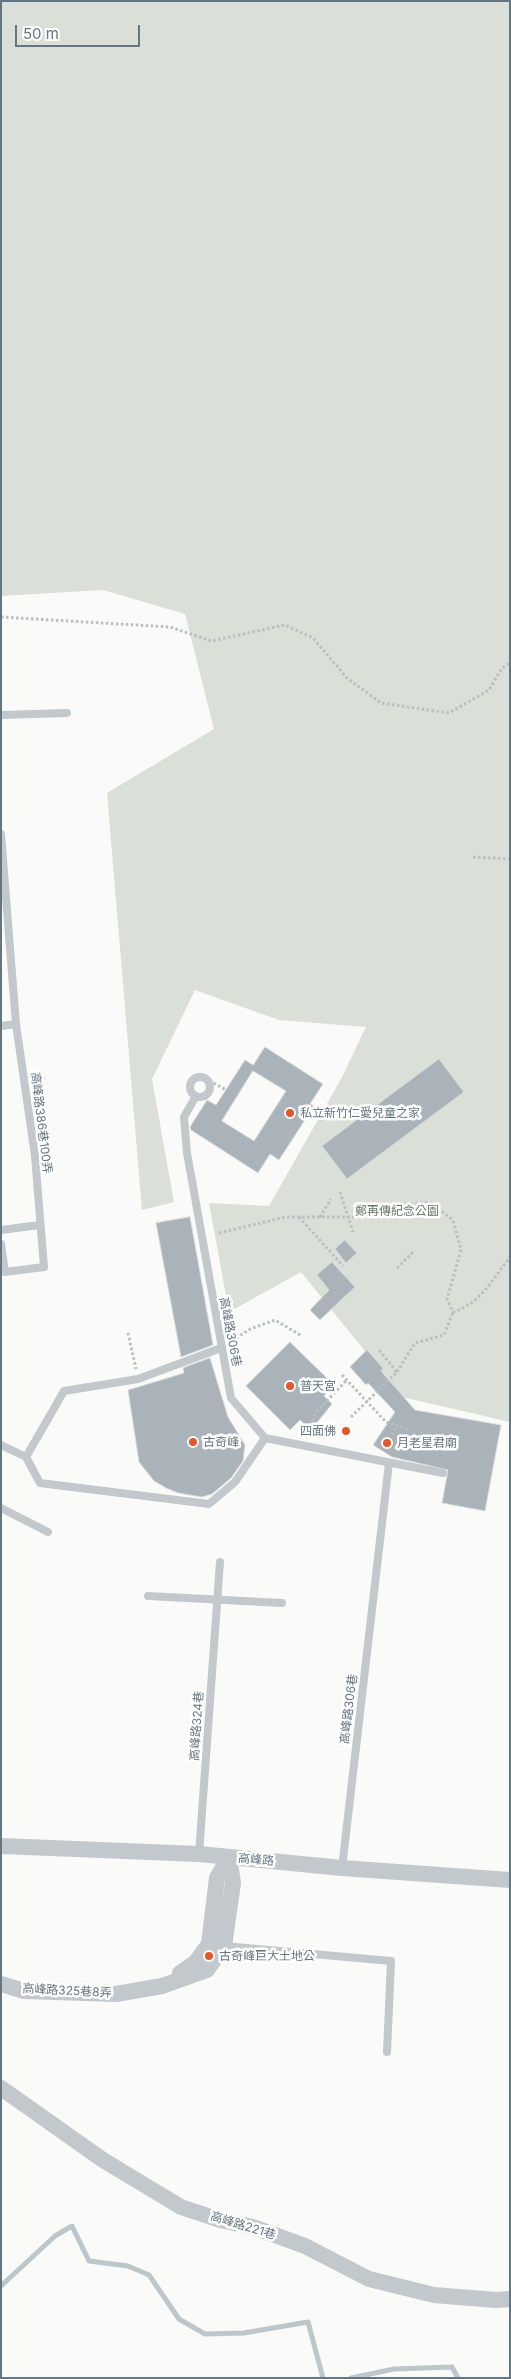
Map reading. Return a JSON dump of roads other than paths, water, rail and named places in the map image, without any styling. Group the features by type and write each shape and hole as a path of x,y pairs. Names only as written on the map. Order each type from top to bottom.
{"street":[{"name":"高峰路","path":"1,1846 199,1854 342,1868 510,1880"},
{"path":"224,1946 233,1883 229,1857"},
{"path":"162,1986 196,1962 210,1944 217,1878 229,1857"},
{"name":"高峰路325巷8弄","path":"1,1984 24,1991 116,1994 162,1986 207,1970 224,1946"},
{"name":"高峰路221巷","path":"1,2088 102,2160 181,2207 220,2220 253,2227 305,2246 369,2279 434,2295 496,2300 510,2299"}],"lane":[{"path":"1,714 67,713"},
{"name":"高峰路386巷100弄","path":"1,834 16,1024 35,1156 44,1267 5,1272 1,1244"},
{"path":"1,1026 16,1024"},
{"path":"198,1077 205,1078 209,1082 209,1091 202,1097 196,1096 190,1087 198,1077"},
{"name":"高峰路306巷","path":"196,1096 184,1117 187,1153 220,1348 231,1398 265,1438"},
{"path":"1,1230 40,1225"},
{"path":"26,1457 64,1390 138,1379 220,1348"},
{"path":"1,1445 26,1457 40,1483 209,1504 235,1482 265,1438 444,1473"},
{"name":"高峰路306巷","path":"342,1868 389,1462"},
{"path":"1,1508 48,1532"},
{"name":"高峰路324巷","path":"199,1854 220,1562"},
{"path":"148,1596 282,1604"},
{"path":"224,1946 391,1961 387,2052"}],"waterway":[{"path":"1,2286 55,2236 72,2226 89,2261 128,2266 149,2275 179,2319 205,2334 244,2333 308,2322 323,2378"},
{"path":"351,2378 394,2369 452,2367 458,2378"}],"place":[{"name":"私立新竹仁愛兒童之家","path":"290,1113"},
{"name":"普天宮","path":"290,1386"},
{"name":"四面佛","path":"346,1431"},
{"name":"古奇峰","path":"193,1442"},
{"name":"月老星君廟","path":"387,1443"},
{"name":"古奇峰巨大土地公","path":"209,1956"}],"park label":[{"name":"鄭再傳紀念公園","path":"397,1211"}]}
